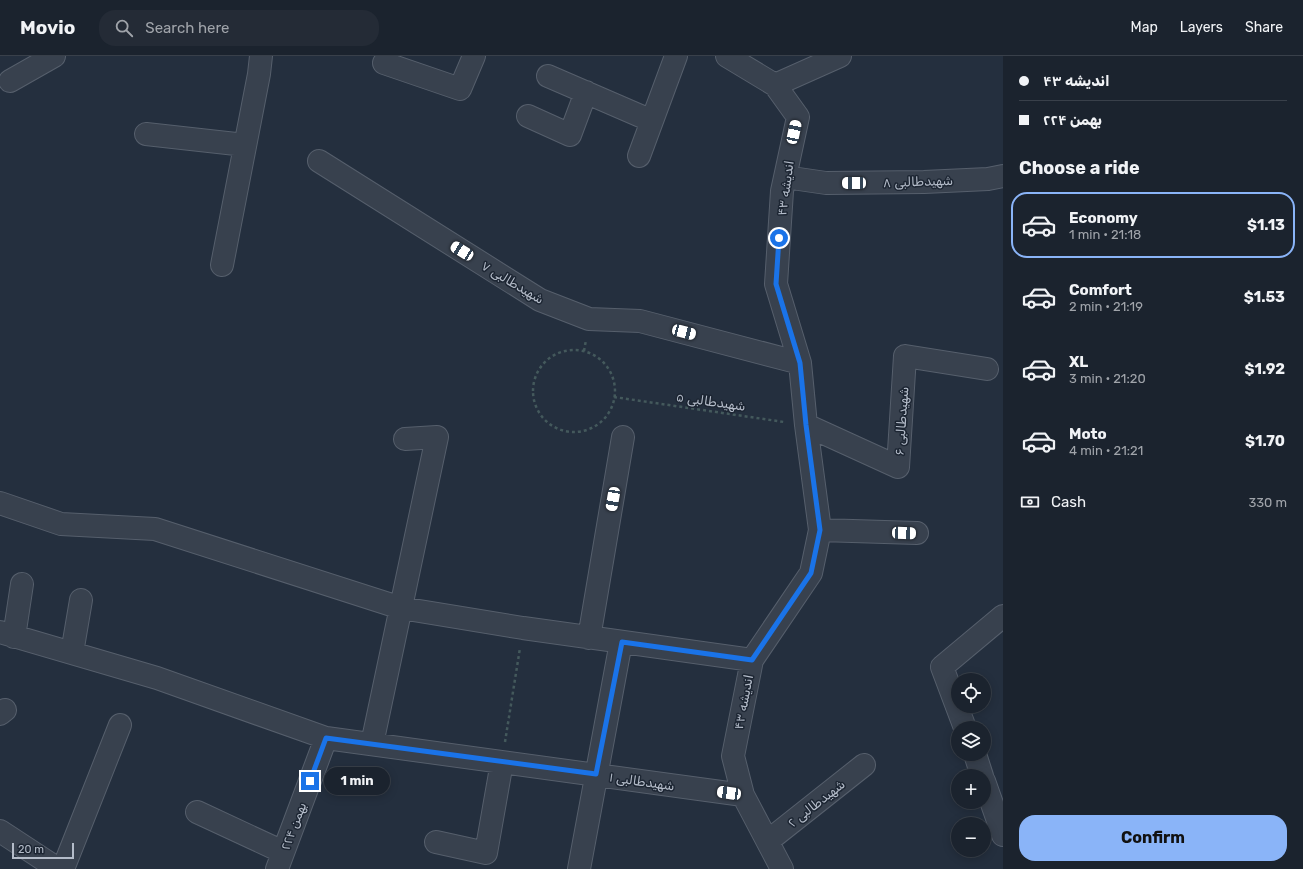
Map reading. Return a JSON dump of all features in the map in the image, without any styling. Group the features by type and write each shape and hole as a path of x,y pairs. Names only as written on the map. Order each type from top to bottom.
{"street":[{"path":"10,81 54,56"},
{"path":"222,265 259,74 261,56"},
{"path":"384,63 460,89 474,56"},
{"path":"639,156 676,56"},
{"name":"اندیشه ۴۳","path":"727,56 775,85 798,117 782,192 776,284 800,363 806,425 820,530 811,573 752,660 733,756 743,795 782,869"},
{"path":"775,85 840,56"},
{"path":"548,76 652,121"},
{"path":"528,116 570,135 586,92"},
{"path":"146,134 245,145"},
{"name":"شهیدطالبی ۷","path":"319,160 540,300 589,319 640,321 800,363"},
{"name":"شهیدطالبی ۸","path":"785,177 826,183 924,182 988,179 1003,176"},
{"name":"شهیدطالبی ۶","path":"806,425 898,467 905,356 987,369"},
{"path":"372,744 437,437 405,439"},
{"path":"589,638 623,437"},
{"path":"0,502 61,524 155,529 401,608 589,638 752,660"},
{"path":"820,530 917,533"},
{"path":"7,635 22,584"},
{"path":"72,654 81,600"},
{"path":"962,721 942,667 1003,616"},
{"name":"شهیدطالبی ۱","path":"7,635 157,678 326,738 743,795"},
{"path":"579,869 622,642"},
{"path":"63,869 120,725"},
{"name":"۲۲بهمن ۴","path":"280,861 326,738"},
{"path":"436,842 486,853 502,762"},
{"name":"شهیدطالبی ۲","path":"768,841 864,765"},
{"path":"991,801 1003,835"},
{"path":"197,812 280,861"},
{"path":"0,831 58,869"}],"path":[{"path":"565,350 584,351 602,360 613,377 614,397 607,415 592,428 573,432 554,427 539,414 532,395 535,375 547,359 565,350"},
{"name":"شهیدطالبی ۵","path":"614,397 806,425"},
{"path":"502,762 523,628"}],"route":[{"path":"310,781 326,738 596,774 622,642 752,660 811,573 820,530 806,425 800,363 776,284 779,238"}]}
